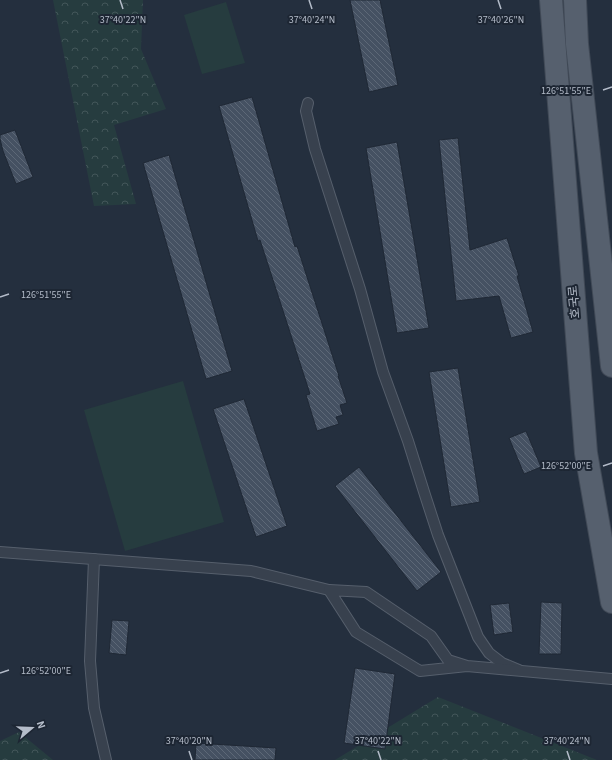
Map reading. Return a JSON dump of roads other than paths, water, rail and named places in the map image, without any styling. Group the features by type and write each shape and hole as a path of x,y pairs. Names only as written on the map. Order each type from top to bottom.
{"main road":[{"name":"호국로","path":"551,0 586,454 612,602"},
{"path":"575,0 577,44 612,366"}],"lane":[{"path":"308,103 306,111 315,149 360,289 383,372 408,441 438,535 478,637 489,653 502,663 519,670"},
{"path":"0,552 251,572 329,590 366,592 431,636 448,660 467,666"},
{"path":"94,559 90,661 94,708 106,760"},
{"path":"329,590 356,632 420,671 467,666 612,679"}]}
